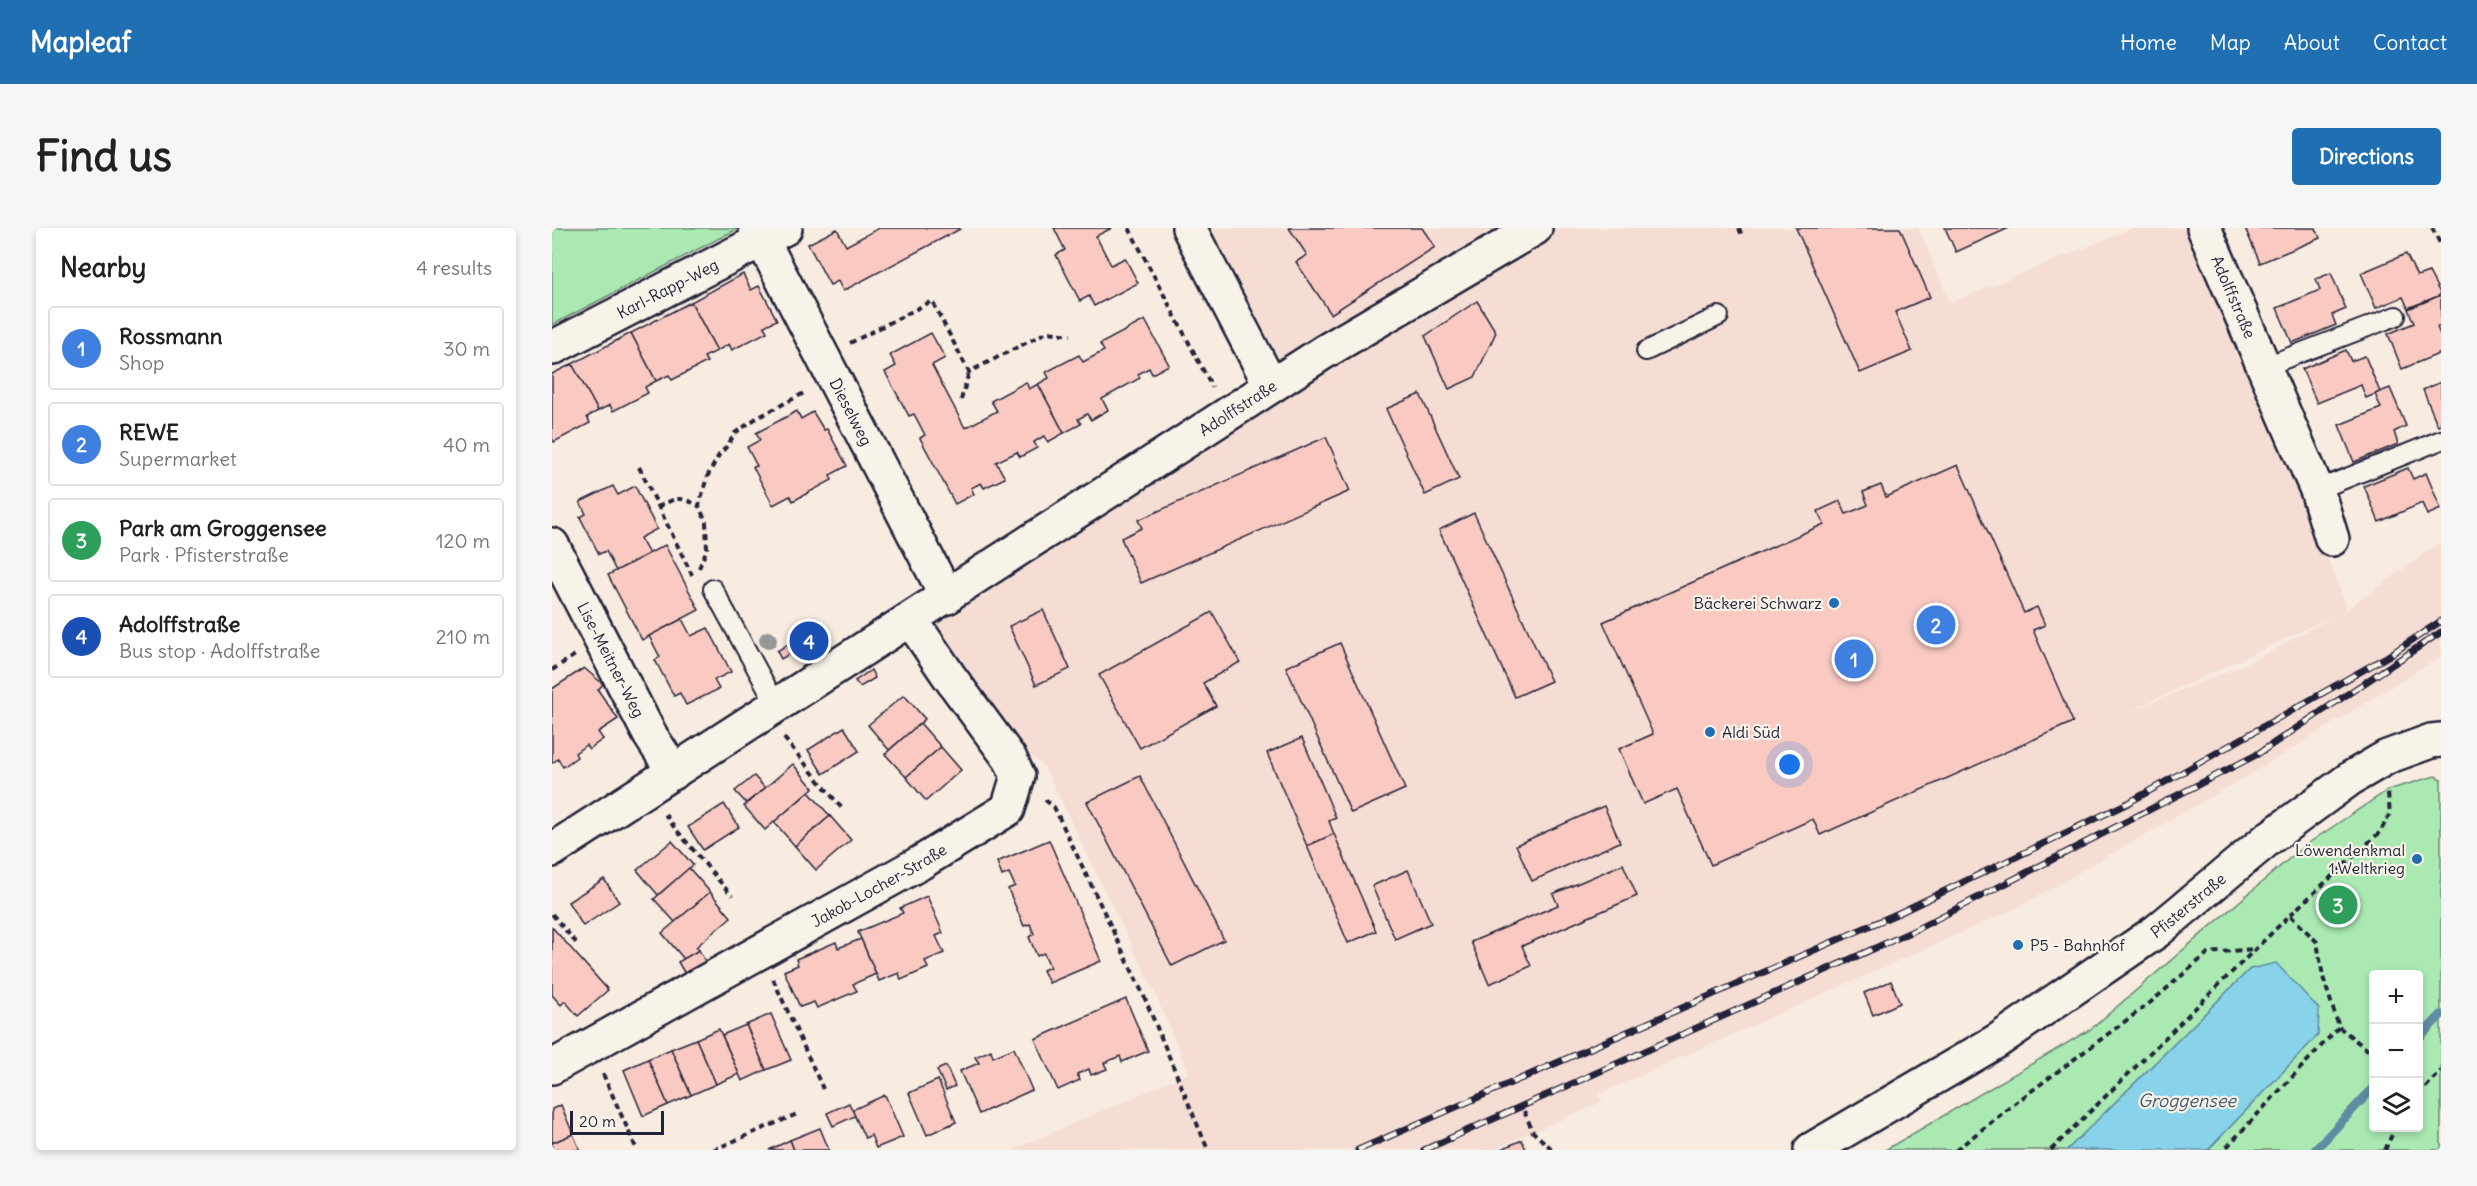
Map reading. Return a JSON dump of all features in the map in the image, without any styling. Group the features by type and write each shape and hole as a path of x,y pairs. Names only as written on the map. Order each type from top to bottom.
{"street":[{"path":"1189,228 1272,386"},
{"name":"Adolffstraße","path":"552,850 1229,413 1534,228"},
{"name":"Adolffstraße","path":"2204,228 2317,490 2332,539"},
{"name":"Karl-Rapp-Weg","path":"552,348 768,232"},
{"name":"Dieselweg","path":"768,232 828,368 947,597"},
{"name":"Lise-Meitner-Weg","path":"552,545 650,735 662,780"},
{"path":"911,620 954,684 1010,759 1018,776"},
{"name":"Pfisterstraße","path":"1811,1150 1997,1041 2157,931 2269,838 2351,778 2387,757 2431,741 2441,740"},
{"name":"Jakob-Locher-Straße","path":"552,1067 920,863 1008,809 1018,776"}],"lane":[{"path":"1646,351 1719,316"},
{"path":"2264,367 2396,316"},
{"path":"2317,490 2441,440"},
{"path":"713,590 771,710"}],"path":[{"path":"1129,228 1214,390 1229,413"},
{"path":"1739,228 1742,236"},
{"path":"2432,228 2441,245"},
{"path":"699,506 708,477 735,433 828,368 932,301 969,372 961,400"},
{"path":"969,372 1047,332 1071,335"},
{"path":"658,507 675,498 686,499 699,506 706,522 708,549 694,580"},
{"path":"771,710 844,811"},
{"path":"1018,776 1032,791 1054,807 1143,994 1208,1150"},
{"path":"662,780 674,828 732,896"},
{"path":"2051,1150 2290,915 2380,832 2390,814 2388,787"},
{"path":"552,914 578,945"},
{"path":"2290,915 2317,942 2323,977 2339,1027 2369,1052"},
{"path":"1956,1150 2151,1002 2208,953 2255,949"},
{"path":"761,951 823,1089"},
{"path":"2224,1150 2339,1027"},
{"path":"590,1046 637,1150"},
{"path":"2423,1089 2441,1071"},
{"path":"1524,1111 1533,1132 1553,1150"},
{"path":"713,1150 797,1114"},
{"path":"2385,1150 2393,1132"}],"shaded area":[{"path":"1206,228 1918,228 1950,303 2133,228 2192,228 2300,482 2347,609 2441,542 2441,656 2256,771 2019,907 1599,1094 1602,1102 1492,1150 1012,1150 1189,1073 1155,993 1044,766 978,717 911,620 1272,373 1276,357","holes":["2334,616 2255,660 2119,716"]}],"green space":[{"path":"552,228 739,228 552,325"},
{"path":"2435,776 2441,779 2441,1150 2208,1150 2318,1035 2250,969 2067,1150 1885,1150 2091,1029 2304,846 2388,790"}],"water":[{"name":"Groggensee","path":"2276,963 2319,1009 2318,1035 2208,1150 2067,1150 2250,969"}],"building":[{"path":"879,228 960,229 843,291 838,281 830,285 808,244 837,229 846,246"},
{"path":"1054,228 1112,228 1096,236 1111,265 1125,258 1138,283 1094,306 1089,296 1080,301 1056,255 1065,250"},
{"path":"1289,228 1422,228 1435,247 1331,314 1296,262 1307,255"},
{"path":"1796,228 1900,228 1930,297 1895,312 1912,351 1860,373"},
{"path":"1945,228 2009,228 1956,252"},
{"path":"2245,228 2316,228 2320,238 2260,263"},
{"path":"2406,254 2417,276 2429,272 2441,295 2408,308 2403,297 2376,308 2361,273"},
{"path":"2331,273 2346,309 2332,315 2336,325 2292,343 2277,308 2320,290 2316,279"},
{"path":"743,274 751,290 759,286 777,320 764,326 767,332 732,350 729,344 717,351 691,302"},
{"path":"2441,295 2441,326 2437,327 2441,337 2441,353 2402,369 2388,334 2414,323 2408,309"},
{"path":"1477,301 1496,332 1475,377 1449,389 1425,336"},
{"path":"691,302 717,351 704,357 707,362 672,380 669,375 656,381 631,333"},
{"path":"1145,320 1169,365 1152,374 1149,368 1138,374 1140,378 1102,399 1108,410 1091,420 1087,414 1078,419 1081,424 1064,433 1038,384 1049,378 1046,372 1079,355 1083,362 1104,351 1100,344"},
{"path":"631,333 656,381 645,387 648,393 613,411 610,405 598,411 572,364"},
{"path":"931,333 945,358 932,365 965,428 997,411 991,401 1026,382 1029,389 1038,384 1064,433 1048,442 1044,436 1034,442 1037,448 1020,457 1017,452 996,462 1005,478 984,488 981,483 971,488 974,494 955,504 920,438 925,435 914,414 909,416 885,372 896,366 890,355"},
{"path":"2346,350 2351,361 2365,356 2380,392 2366,398 2361,385 2317,403 2302,369"},
{"path":"572,364 598,411 587,417 590,423 554,442 552,438 552,374"},
{"path":"2441,382 2441,425 2438,426 2423,390"},
{"path":"2390,388 2406,426 2394,432 2398,444 2354,462 2339,425 2381,408 2375,394"},
{"path":"1420,394 1459,479 1425,495 1386,409"},
{"path":"797,411 801,419 813,412 824,430 827,429 847,466 830,475 832,480 793,501 790,496 773,505 753,467 757,466 747,447 760,440 756,433"},
{"path":"1326,437 1350,491 1141,583 1121,538 1142,528 1138,520"},
{"path":"1958,465 2024,613 2037,607 2045,625 2033,630 2073,722 1820,835 1813,819 1711,865 1677,789 1643,804 1619,749 1653,734 1603,622 1824,524 1818,511 1840,501 1846,514 1868,505 1863,492 1881,485 1886,497"},
{"path":"2408,468 2413,479 2426,473 2441,509 2427,515 2422,503 2379,522 2364,486"},
{"path":"613,486 618,495 635,486 657,529 640,538 649,554 616,571 606,551 599,554 580,517 586,514 580,502"},
{"path":"1474,513 1551,681 1515,697 1439,530"},
{"path":"665,545 699,610 642,640 608,575"},
{"path":"1043,610 1070,669 1036,685 1009,626"},
{"path":"1212,612 1240,662 1203,683 1216,706 1140,748 1099,675"},
{"path":"682,619 691,636 708,628 731,672 714,680 719,689 686,705 680,693 674,696 655,660 660,657 649,636"},
{"path":"795,640 799,648 781,659 777,651"},
{"path":"1340,643 1405,789 1351,813 1286,667"},
{"path":"584,668 603,684 598,690 618,719 598,732 603,739 589,749 586,745 575,753 577,757 563,767 558,759 552,763 552,689"},
{"path":"871,670 875,678 860,687 855,681"},
{"path":"904,695 925,719 889,750 868,725"},
{"path":"920,723 941,747 906,777 885,754"},
{"path":"844,727 859,751 823,774 808,750"},
{"path":"1302,738 1336,818 1329,821 1334,834 1307,846 1267,753"},
{"path":"941,747 961,770 926,801 906,777"},
{"path":"793,764 813,788 765,830 744,806"},
{"path":"754,776 765,788 746,803 735,791"},
{"path":"1140,776 1224,940 1172,966 1087,802"},
{"path":"809,792 830,816 795,846 774,822"},
{"path":"724,804 739,827 703,850 688,827"},
{"path":"1604,806 1620,842 1532,881 1516,845"},
{"path":"830,816 851,840 816,870 795,846"},
{"path":"1334,834 1376,931 1348,943 1307,846"},
{"path":"1049,840 1101,961 1049,983 1043,970 1050,967 1044,953 1037,956 1029,937 1034,934 1030,924 1024,926 1008,889 1015,886 1009,873 1002,876 997,862"},
{"path":"672,841 693,865 658,895 637,870"},
{"path":"1623,864 1637,896 1522,946 1531,966 1489,984 1471,942 1558,905 1553,894"},
{"path":"689,868 710,892 675,922 654,899"},
{"path":"1408,870 1431,923 1395,939 1372,886"},
{"path":"604,879 619,902 583,926 568,902"},
{"path":"710,892 731,917 696,947 699,950 684,959 662,933"},
{"path":"927,896 943,933 936,936 944,953 925,961 928,968 901,980 899,973 879,981 858,932 903,913 900,908"},
{"path":"552,927 608,990 578,1016 565,1001 561,1005 552,995"},
{"path":"861,939 876,974 853,984 857,991 817,1008 814,1002 800,1007 784,971 798,965 796,959 836,942 838,948"},
{"path":"699,950 706,963 685,974 678,962"},
{"path":"1891,981 1900,1003 1873,1015 1864,993"},
{"path":"1126,999 1148,1051 1122,1062 1120,1056 1104,1063 1107,1069 1091,1075 1089,1069 1077,1074 1080,1080 1058,1090 1035,1039"},
{"path":"771,1014 791,1060 766,1070 746,1025"},
{"path":"746,1025 766,1070 742,1081 722,1035"},
{"path":"719,1029 739,1074 716,1084 696,1039"},
{"path":"696,1039 716,1084 691,1095 671,1049"},
{"path":"1014,1048 1032,1090 979,1114 960,1071 979,1063 975,1057 991,1050 993,1057"},
{"path":"671,1049 691,1095 668,1105 648,1059"},
{"path":"648,1059 668,1105 643,1116 624,1070"},
{"path":"946,1066 955,1086 946,1090 937,1070"},
{"path":"938,1080 956,1122 927,1135 909,1093"},
{"path":"885,1095 903,1137 876,1148 871,1135 865,1138 852,1110"},
{"path":"849,1103 855,1116 833,1126 827,1113"},
{"path":"561,1105 573,1134 552,1143 552,1109"},
{"path":"820,1128 829,1150 794,1150 790,1140"},
{"path":"573,1134 580,1150 552,1150 552,1143"},
{"path":"790,1140 794,1150 769,1150"},
{"path":"1522,1140 1526,1150 1499,1150"}],"waterway":[{"path":"2423,1034 2441,1015"},
{"path":"2315,1150 2369,1092"}],"railway":[{"path":"1358,1150 1901,912 2128,803 2388,656 2441,621"},
{"path":"1424,1150 1911,932 2256,755 2441,632"}],"place":[{"name":"Bäckerei Schwarz","path":"1834,603"},
{"name":"REWE","path":"1936,625"},
{"name":"Adolffstraße","path":"809,641"},
{"name":"Rossmann","path":"1854,659"},
{"name":"Aldi Süd","path":"1710,732"},
{"name":"Löwendenkmal 1.Weltkrieg","path":"2417,859"},
{"name":"Park am Groggensee","path":"2338,905"},
{"name":"P5 - Bahnhof","path":"2018,945"}]}
